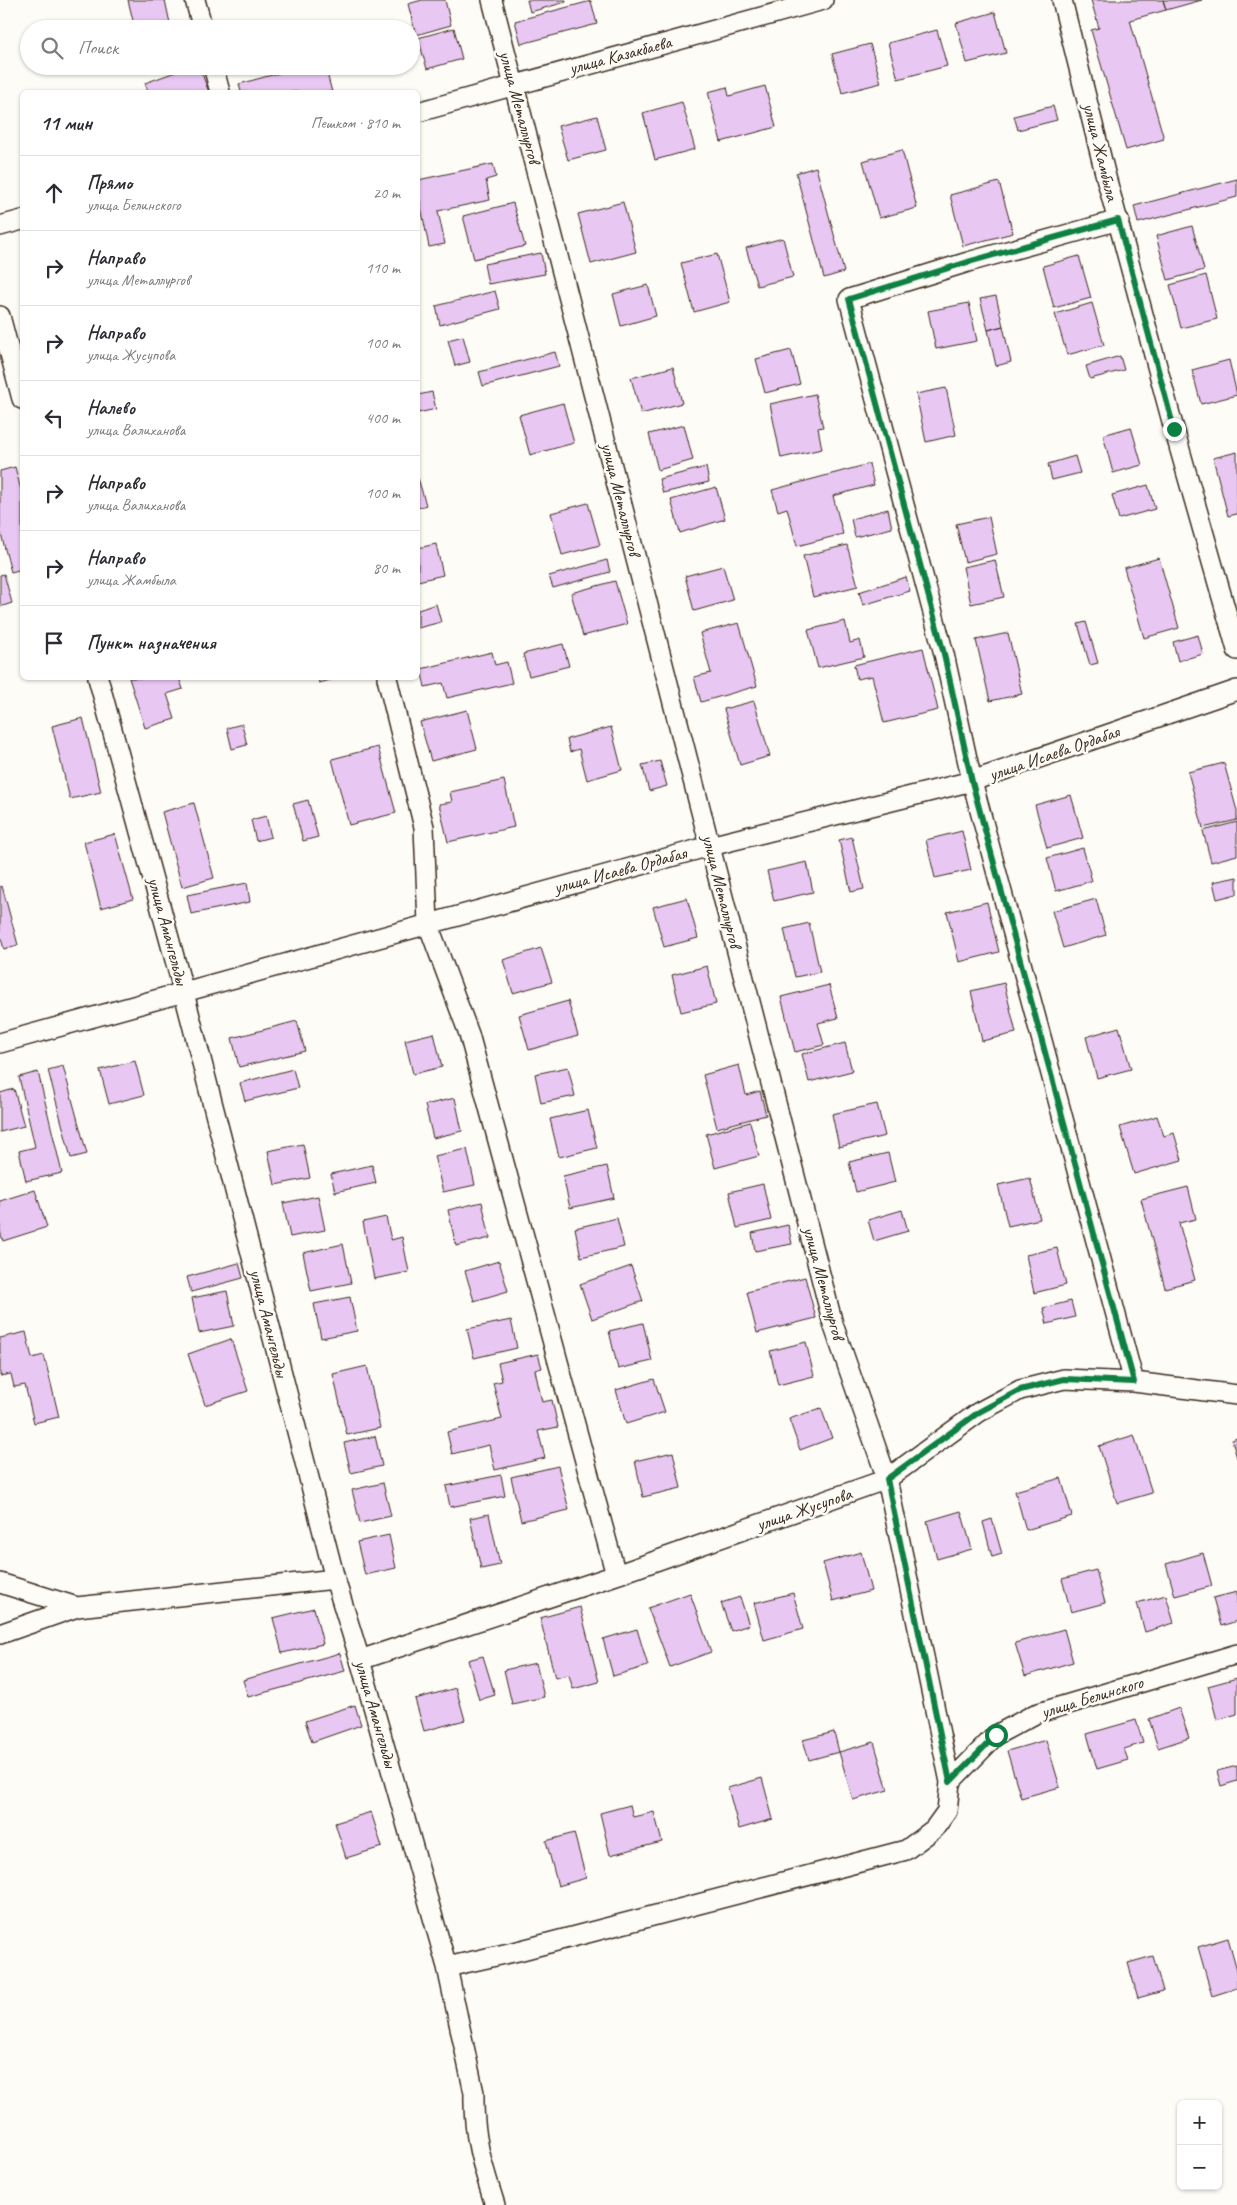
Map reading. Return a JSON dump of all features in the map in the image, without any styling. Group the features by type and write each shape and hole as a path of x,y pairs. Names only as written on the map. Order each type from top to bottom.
{"street":[{"path":"195,0 201,20"},
{"name":"улица Металлургов","path":"447,1967 518,1951 906,1850 934,1830 947,1811 956,1776 887,1479 833,1324 492,0"},
{"name":"улица Казакбаева","path":"420,111 773,6 823,0"},
{"name":"улица Жамбыла","path":"1062,0 1174,429 1237,650"},
{"path":"215,75 219,90"},
{"path":"1118,220 968,262 849,299 944,654 972,782 1134,1382"},
{"path":"0,226 20,221"},
{"path":"0,316 20,391"},
{"name":"улица Амангельды","path":"99,680 184,993 335,1580 360,1660 447,1967 474,2093 477,2147 495,2205"},
{"path":"387,680 424,827 428,924 469,1034 616,1575"},
{"name":"улица Исаева Ордабая","path":"0,1043 710,846 972,782 1237,690"},
{"name":"улица Жусупова","path":"360,1660 616,1575 887,1479 979,1412 1020,1390 1064,1379 1134,1382 1237,1395"},
{"path":"0,1634 77,1607 335,1580"},
{"path":"0,1583 77,1607"},
{"name":"улица Белинского","path":"956,1776 996,1735 1035,1714 1237,1654"}],"building":[{"path":"128,0 165,0 169,20 133,20"},
{"path":"422,0 445,0 451,25 420,34 420,20 412,20 408,4"},
{"path":"527,0 566,0 566,2 530,12"},
{"path":"1091,0 1163,0 1166,10 1130,20 1164,139 1126,150 1091,30 1099,28"},
{"path":"1163,0 1202,0 1166,10"},
{"path":"591,1 597,24 521,44 515,21"},
{"path":"995,12 1006,53 967,63 956,23"},
{"path":"454,28 462,59 427,69 420,45 420,37"},
{"path":"937,30 947,66 898,79 888,43"},
{"path":"870,44 881,83 842,93 832,54"},
{"path":"167,75 202,75 208,90 147,90 145,83"},
{"path":"272,75 327,75 331,90 240,90 239,84"},
{"path":"765,86 776,127 721,142 708,92 727,87 729,96"},
{"path":"682,102 695,149 655,160 643,113"},
{"path":"1053,106 1057,120 1018,130 1014,116"},
{"path":"597,116 606,150 568,160 558,126"},
{"path":"902,150 917,208 879,218 863,161"},
{"path":"493,164 496,177 486,180 490,200 438,211 445,244 429,247 420,202 420,180"},
{"path":"816,167 844,272 824,278 796,173"},
{"path":"1237,179 1237,197 1138,223 1134,206"},
{"path":"999,182 1013,233 963,246 950,195"},
{"path":"623,202 636,252 591,264 578,214"},
{"path":"513,203 525,246 474,259 463,216"},
{"path":"1192,226 1204,270 1168,280 1156,236"},
{"path":"783,238 793,277 757,286 746,248"},
{"path":"541,253 545,274 488,284 484,264"},
{"path":"717,254 730,302 694,312 681,263"},
{"path":"1079,256 1091,298 1054,308 1043,266"},
{"path":"1206,275 1217,319 1181,328 1170,285"},
{"path":"648,285 656,316 621,326 613,294"},
{"path":"495,291 500,309 440,325 436,306"},
{"path":"996,296 1003,326 988,330 980,299"},
{"path":"969,303 977,341 936,349 928,311"},
{"path":"1092,303 1104,345 1067,355 1055,314"},
{"path":"1003,326 1011,362 996,366 988,330"},
{"path":"463,336 470,362 455,366 448,340"},
{"path":"791,350 800,384 765,393 756,359"},
{"path":"555,352 559,366 483,386 479,372"},
{"path":"1120,356 1124,370 1090,379 1086,366"},
{"path":"1229,360 1237,395 1201,404 1192,370"},
{"path":"673,367 682,403 641,414 631,378"},
{"path":"946,388 956,435 926,442 916,394"},
{"path":"432,392 436,409 420,413 420,395"},
{"path":"815,394 823,427 818,428 822,449 781,458 770,404"},
{"path":"563,403 574,443 530,455 519,415"},
{"path":"684,425 693,460 658,470 649,434"},
{"path":"1131,427 1142,465 1113,473 1103,435"},
{"path":"1237,452 1237,514 1228,516 1213,458"},
{"path":"1075,456 1080,473 1052,480 1048,464"},
{"path":"869,464 874,485 833,496 843,534 797,546 787,508 778,511 772,490"},
{"path":"15,467 20,486 20,570 11,572 0,530 0,471"},
{"path":"706,467 709,482 663,493 659,479"},
{"path":"420,485 426,505 420,507"},
{"path":"1148,485 1155,509 1119,519 1112,495"},
{"path":"716,487 725,519 680,533 671,500"},
{"path":"588,503 600,545 562,555 551,513"},
{"path":"888,509 892,528 855,537 851,519"},
{"path":"989,517 997,554 965,562 956,524"},
{"path":"436,544 443,575 420,581 420,548"},
{"path":"847,545 858,586 813,597 803,556"},
{"path":"1159,558 1179,628 1144,638 1124,568"},
{"path":"607,560 610,572 553,588 549,576"},
{"path":"995,560 1004,597 971,604 963,567"},
{"path":"723,566 733,600 694,611 685,576"},
{"path":"4,574 12,603 0,607 0,575"},
{"path":"906,577 910,591 863,605 859,592"},
{"path":"615,581 627,624 583,636 571,593"},
{"path":"436,604 441,622 420,627 420,609"},
{"path":"845,621 850,643 860,640 864,657 818,668 808,630"},
{"path":"1086,622 1098,663 1090,665 1078,624"},
{"path":"739,623 757,686 701,702 694,677 711,673 700,633"},
{"path":"1008,633 1022,694 990,701 976,640"},
{"path":"1198,635 1203,654 1178,661 1173,642"},
{"path":"563,644 569,666 529,676 523,654"},
{"path":"923,648 938,710 884,723 872,676 857,679 854,665"},
{"path":"492,652 495,665 507,662 512,683 447,698 443,683 425,687 421,669"},
{"path":"130,680 180,680 183,689 167,694 175,719 145,728"},
{"path":"318,680 330,680 319,683"},
{"path":"754,701 770,756 740,765 724,709"},
{"path":"467,710 477,749 431,761 420,722"},
{"path":"83,718 101,792 70,799 52,726"},
{"path":"242,724 247,745 232,749 227,728"},
{"path":"611,727 622,770 587,780 579,749 570,752 567,739"},
{"path":"378,747 396,813 349,825 332,759"},
{"path":"660,761 667,786 649,791 642,765"},
{"path":"1224,763 1237,811 1237,820 1203,828 1188,772"},
{"path":"504,780 514,827 448,842 439,804 452,802 450,792"},
{"path":"1071,795 1083,838 1047,848 1035,805"},
{"path":"308,800 318,837 303,841 293,804"},
{"path":"194,803 214,878 182,887 162,812"},
{"path":"266,816 271,837 256,841 251,820"},
{"path":"1237,822 1237,855 1211,862 1203,831"},
{"path":"962,831 971,870 935,878 926,840"},
{"path":"115,834 133,899 101,908 84,842"},
{"path":"852,837 864,889 851,892 839,840"},
{"path":"1083,848 1092,881 1056,891 1047,858"},
{"path":"807,862 813,892 774,901 767,871"},
{"path":"1237,877 1237,894 1217,899 1213,882"},
{"path":"247,883 250,902 191,914 187,895"},
{"path":"2,886 18,945 4,949 0,935 0,887"},
{"path":"687,898 698,938 664,947 653,907"},
{"path":"1096,899 1106,935 1063,948 1052,911"},
{"path":"987,902 999,952 959,962 947,912"},
{"path":"809,923 820,972 795,977 784,929"},
{"path":"541,948 552,982 513,993 503,960"},
{"path":"707,966 716,1004 681,1012 672,975"},
{"path":"1004,983 1016,1033 982,1041 971,991"},
{"path":"829,985 838,1018 818,1023 824,1045 795,1052 781,997"},
{"path":"568,1001 578,1036 529,1050 519,1015"},
{"path":"297,1021 305,1051 239,1067 232,1038"},
{"path":"1119,1027 1131,1069 1097,1078 1086,1037"},
{"path":"434,1033 442,1067 413,1074 405,1040"},
{"path":"845,1043 852,1071 809,1082 802,1054"},
{"path":"135,1061 144,1095 109,1104 100,1070"},
{"path":"739,1065 746,1095 760,1091 766,1115 717,1128 703,1075"},
{"path":"63,1066 87,1154 71,1158 48,1070"},
{"path":"568,1067 575,1096 541,1103 535,1074"},
{"path":"293,1069 298,1088 245,1101 240,1083"},
{"path":"38,1072 62,1173 26,1181 19,1151 35,1147 19,1077"},
{"path":"14,1089 24,1126 0,1132 0,1093"},
{"path":"455,1098 462,1131 433,1138 425,1105"},
{"path":"877,1104 885,1136 839,1147 832,1114"},
{"path":"588,1110 597,1148 559,1157 550,1119"},
{"path":"1157,1116 1164,1136 1174,1133 1182,1160 1134,1174 1120,1127"},
{"path":"750,1122 759,1156 715,1168 706,1134"},
{"path":"303,1144 310,1178 275,1185 268,1151"},
{"path":"467,1149 475,1185 443,1192 434,1156"},
{"path":"888,1153 895,1182 856,1192 849,1162"},
{"path":"372,1165 376,1183 335,1192 331,1174"},
{"path":"607,1166 614,1198 570,1208 563,1176"},
{"path":"1030,1178 1040,1219 1008,1226 998,1185"},
{"path":"763,1184 771,1220 737,1228 729,1192"},
{"path":"1188,1187 1196,1219 1179,1223 1195,1280 1165,1288 1141,1199"},
{"path":"35,1190 47,1227 3,1241 0,1231 0,1201"},
{"path":"318,1196 325,1230 290,1237 283,1203"},
{"path":"482,1202 490,1238 456,1246 448,1210"},
{"path":"902,1210 908,1231 874,1241 868,1220"},
{"path":"386,1217 391,1240 402,1237 409,1272 374,1279 363,1222"},
{"path":"617,1218 624,1247 581,1257 575,1228"},
{"path":"788,1225 792,1244 755,1251 752,1233"},
{"path":"343,1244 351,1283 311,1291 303,1253"},
{"path":"1057,1248 1066,1285 1034,1293 1026,1255"},
{"path":"499,1261 508,1291 474,1301 465,1271"},
{"path":"239,1263 243,1278 191,1292 187,1277"},
{"path":"631,1266 643,1301 592,1319 580,1284"},
{"path":"805,1277 816,1318 757,1333 747,1292"},
{"path":"227,1291 234,1326 199,1333 192,1298"},
{"path":"350,1297 357,1331 321,1338 314,1304"},
{"path":"1071,1301 1075,1317 1047,1324 1043,1308"},
{"path":"511,1320 517,1348 474,1358 467,1329"},
{"path":"643,1323 652,1361 618,1369 609,1331"},
{"path":"26,1332 32,1358 44,1355 59,1417 34,1423 25,1385 14,1387 11,1374 0,1376 0,1338"},
{"path":"231,1339 248,1391 205,1405 188,1354"},
{"path":"806,1342 814,1376 778,1385 770,1351"},
{"path":"538,1354 542,1368 535,1370 542,1402 552,1400 558,1427 538,1431 545,1458 495,1470 489,1445 452,1454 447,1432 502,1419 493,1383 502,1381 498,1363"},
{"path":"367,1366 380,1428 347,1435 333,1374"},
{"path":"654,1379 665,1412 626,1424 616,1390"},
{"path":"821,1408 832,1438 800,1450 789,1419"},
{"path":"1134,1435 1152,1493 1117,1503 1099,1446"},
{"path":"375,1436 382,1466 351,1473 344,1443"},
{"path":"1237,1438 1237,1458 1232,1440"},
{"path":"673,1452 681,1488 643,1497 635,1461"},
{"path":"558,1466 569,1510 521,1521 511,1477"},
{"path":"501,1475 505,1496 450,1507 446,1486"},
{"path":"1061,1478 1072,1516 1026,1530 1015,1491"},
{"path":"383,1483 391,1516 360,1523 352,1490"},
{"path":"961,1511 972,1549 937,1559 927,1521"},
{"path":"489,1514 500,1565 481,1569 470,1518"},
{"path":"992,1519 1002,1554 992,1557 983,1522"},
{"path":"389,1535 396,1568 365,1575 357,1542"},
{"path":"861,1552 871,1591 833,1601 823,1563"},
{"path":"1203,1553 1212,1586 1175,1596 1166,1564"},
{"path":"1096,1570 1105,1603 1071,1612 1062,1579"},
{"path":"1237,1592 1237,1621 1221,1626 1213,1598"},
{"path":"690,1593 711,1652 670,1667 648,1608"},
{"path":"793,1593 803,1629 764,1640 754,1603"},
{"path":"1166,1595 1174,1623 1145,1632 1137,1603"},
{"path":"740,1597 749,1625 731,1631 721,1603"},
{"path":"580,1607 599,1682 573,1689 569,1675 555,1678 540,1618"},
{"path":"314,1608 323,1644 282,1653 273,1618"},
{"path":"637,1629 648,1666 613,1676 603,1639"},
{"path":"1064,1629 1073,1662 1025,1676 1015,1643"},
{"path":"340,1653 345,1671 248,1697 243,1680"},
{"path":"483,1656 495,1695 479,1700 468,1660"},
{"path":"536,1663 544,1697 512,1704 504,1670"},
{"path":"1237,1678 1237,1714 1217,1720 1208,1686"},
{"path":"456,1688 465,1720 424,1731 415,1699"},
{"path":"355,1705 361,1725 312,1742 305,1721"},
{"path":"1179,1708 1189,1738 1158,1748 1149,1719"},
{"path":"1136,1720 1143,1743 1124,1749 1128,1760 1097,1769 1087,1734"},
{"path":"834,1732 839,1752 809,1760 803,1740"},
{"path":"1046,1740 1060,1787 1021,1798 1007,1751"},
{"path":"874,1742 888,1790 853,1800 839,1752"},
{"path":"1237,1766 1237,1781 1221,1786 1217,1771"},
{"path":"762,1778 773,1819 739,1829 728,1788"},
{"path":"630,1805 633,1817 654,1812 662,1842 610,1855 600,1813"},
{"path":"371,1812 382,1847 346,1858 335,1823"},
{"path":"574,1833 586,1878 558,1886 546,1841"},
{"path":"1228,1938 1237,1970 1237,1988 1212,1996 1198,1947"},
{"path":"1153,1956 1163,1991 1138,1998 1128,1963"}],"route":[{"path":"996,1735 950,1782 887,1479 979,1412 1020,1390 1064,1379 1134,1382 972,782 944,654 849,299 968,262 1118,220 1174,429"}]}
